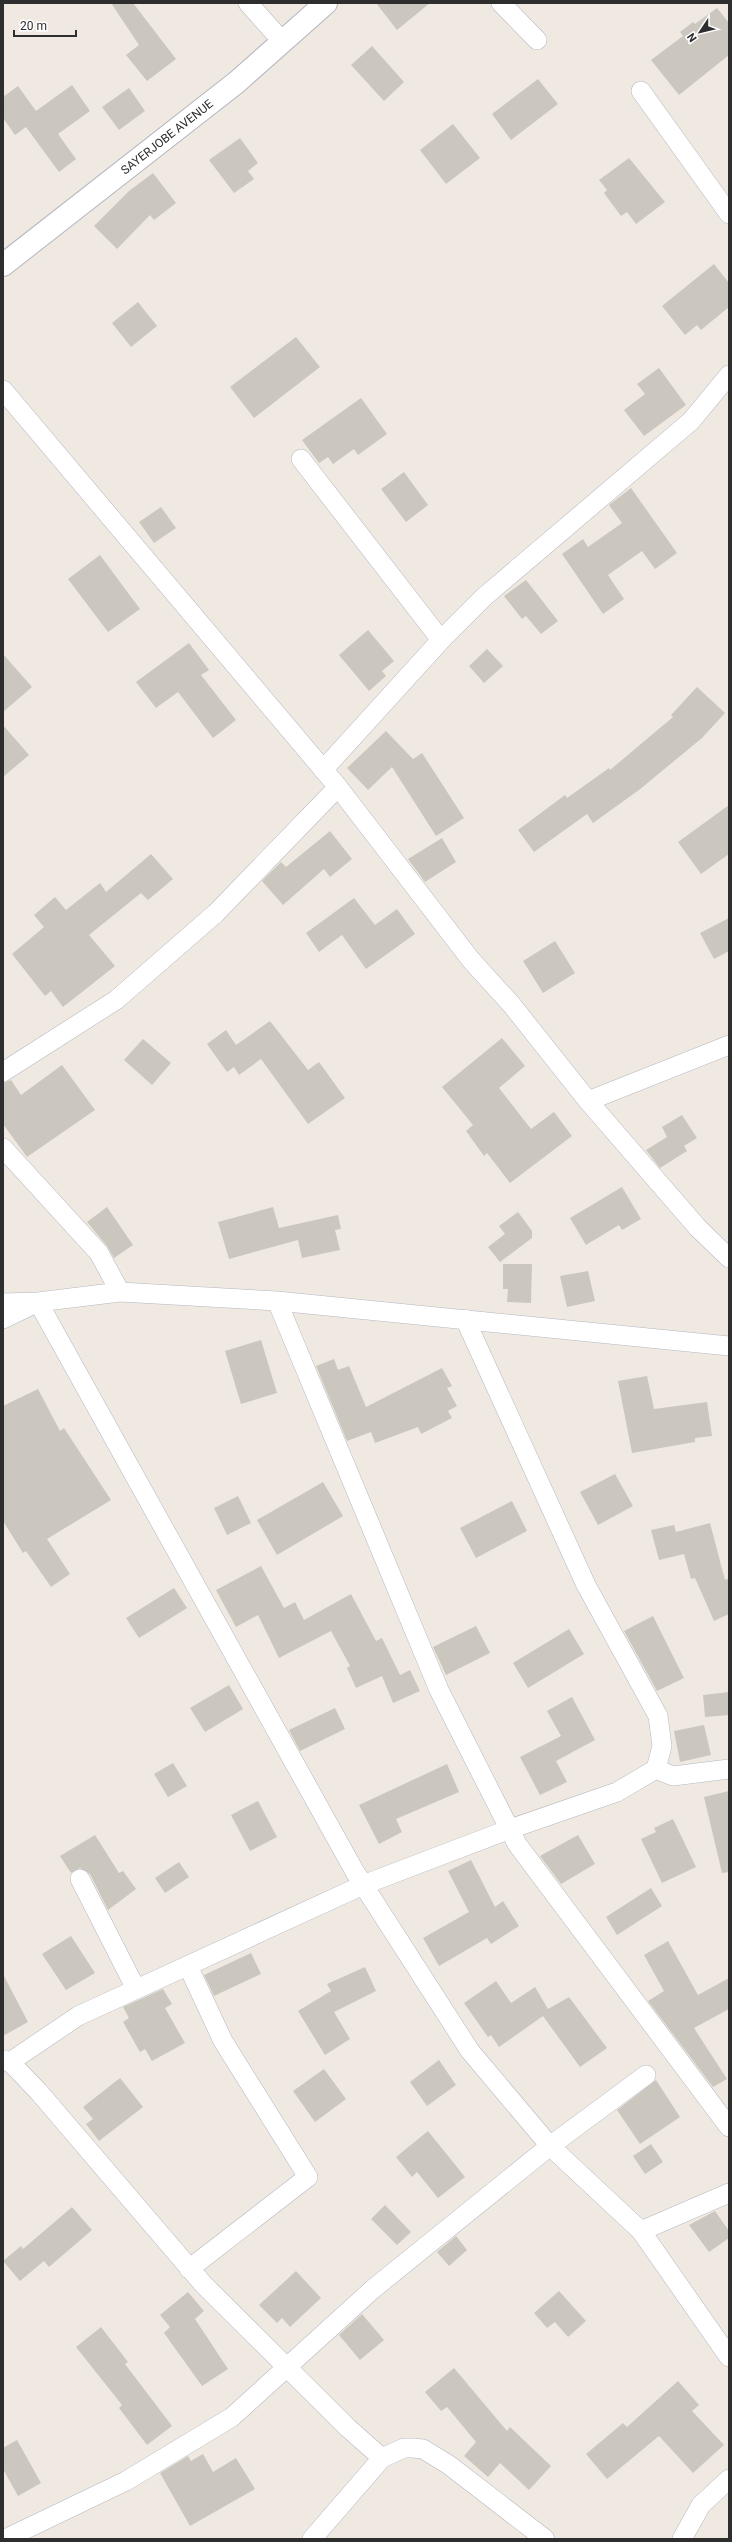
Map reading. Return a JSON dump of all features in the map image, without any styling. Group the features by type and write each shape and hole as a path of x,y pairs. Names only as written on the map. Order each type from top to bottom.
{"street":[{"path":"248,3 282,41"},
{"name":"SAYERJOBE AVENUE","path":"3,265 232,86 326,3"},
{"path":"501,3 537,40"},
{"path":"641,91 729,214"},
{"path":"323,770 441,640 484,598 691,421 729,375"},
{"path":"3,390 338,788 471,960 511,1004 588,1100 698,1228 729,1258"},
{"path":"302,459 441,640"},
{"path":"3,1072 116,1000 216,913 338,788"},
{"path":"588,1100 729,1045"},
{"path":"3,1148 99,1253 120,1292"},
{"path":"3,1303 38,1302 120,1292 277,1301 729,1346"},
{"path":"277,1301 439,1690 517,1844 729,2127"},
{"path":"3,1319 38,1302"},
{"path":"38,1302 363,1885 470,2051 550,2146 641,2231 729,2357"},
{"path":"382,2458 348,2428 189,2269 38,2091 7,2061 78,2016 363,1885 617,1792 656,1768 662,1746 658,1716 586,1585 465,1319"},
{"path":"656,1768 672,1776 729,1769"},
{"path":"80,1879 136,1989"},
{"path":"188,1966 223,2041 308,2177 189,2269"},
{"path":"5,2539 126,2481 232,2417 286,2366 373,2289 550,2146 646,2075"},
{"path":"641,2231 729,2193"},
{"path":"312,2539 382,2458 404,2448 423,2449 449,2465 545,2539"},
{"path":"682,2539 701,2505 729,2479"}],"building":[{"path":"111,3 133,3 176,59 147,81 126,55 139,45"},
{"path":"376,3 430,3 397,30"},
{"path":"717,8 729,23 729,55 679,95 651,60 683,36 680,32 693,22 695,24"},
{"path":"372,46 404,82 384,101 351,65"},
{"path":"538,79 558,104 511,140 492,114"},
{"path":"72,85 90,111 58,134 76,159 59,172 26,127 15,135 3,118 3,97 18,86 36,111"},
{"path":"129,88 145,111 119,130 102,107"},
{"path":"453,124 480,158 446,184 420,150"},
{"path":"240,138 258,163 248,171 254,179 234,193 209,160"},
{"path":"629,158 665,202 636,224 627,212 621,216 604,193 607,190 599,180"},
{"path":"153,173 176,203 154,220 150,215 117,249 94,226 129,191"},
{"path":"714,264 729,283 729,307 701,330 697,325 685,335 662,306"},
{"path":"138,302 157,326 131,347 112,323"},
{"path":"296,337 320,367 254,418 230,387"},
{"path":"659,368 686,405 644,436 624,410 645,394 637,384"},
{"path":"361,398 387,434 358,455 354,449 333,464 328,457 319,463 302,440"},
{"path":"404,472 428,505 406,522 381,489"},
{"path":"631,488 677,553 655,569 642,551 608,575 624,599 603,614 562,554 583,539 588,547 622,523 609,505"},
{"path":"161,507 176,528 154,543 139,522"},
{"path":"100,555 140,609 108,632 68,579"},
{"path":"526,580 558,621 541,634 526,616 522,619 504,596"},
{"path":"368,630 394,661 382,671 386,676 369,691 339,655"},
{"path":"189,643 209,670 201,675 236,720 213,738 178,692 156,708 136,682"},
{"path":"487,649 503,666 484,683 469,666"},
{"path":"3,654 32,687 3,712"},
{"path":"697,687 725,713 702,738 639,790 593,823 587,814 534,852 518,830 565,795 567,798 609,768 610,770 673,717 671,715"},
{"path":"3,725 29,755 3,777"},
{"path":"386,731 413,759 422,753 464,818 436,836 392,767 368,790 347,768"},
{"path":"729,805 729,854 701,874 678,842"},
{"path":"330,831 352,859 330,877 324,869 283,905 262,881 281,862 286,867"},
{"path":"442,838 456,862 425,882 408,859"},
{"path":"151,854 173,879 148,900 141,893 89,935 115,966 63,1007 51,991 45,996 12,954 44,927 34,915 55,897 66,910 100,883 106,892"},
{"path":"354,898 375,925 397,909 415,934 366,969 342,935 319,952 306,933"},
{"path":"729,918 729,951 714,959 700,933"},
{"path":"555,941 575,973 543,993 523,961"},
{"path":"270,1021 308,1070 319,1062 345,1098 308,1124 261,1059 239,1075 234,1067 227,1072 207,1044 226,1030 236,1045"},
{"path":"502,1038 525,1066 499,1088 531,1129 554,1112 572,1136 510,1183 487,1153 484,1156 466,1131 473,1125 442,1087"},
{"path":"143,1039 171,1063 152,1085 124,1060"},
{"path":"62,1065 95,1110 27,1157 3,1124 3,1083 11,1080 21,1095"},
{"path":"682,1115 697,1138 684,1146 687,1151 660,1168 646,1150 667,1137 662,1127"},
{"path":"622,1187 641,1219 622,1230 619,1225 586,1245 570,1218"},
{"path":"107,1207 133,1245 114,1258 107,1246 87,1222"},
{"path":"273,1207 279,1228 338,1215 341,1229 335,1230 340,1250 302,1258 298,1240 229,1259 218,1222"},
{"path":"518,1212 532,1231 532,1238 500,1262 488,1247 505,1234 499,1226"},
{"path":"503,1264 532,1264 531,1303 507,1302 508,1289 503,1289"},
{"path":"588,1271 595,1301 567,1307 560,1276"},
{"path":"261,1340 277,1393 241,1404 225,1351"},
{"path":"334,1359 338,1370 349,1366 366,1407 442,1368 452,1386 447,1388 457,1406 448,1411 452,1418 421,1434 418,1427 375,1443 371,1432 347,1441 316,1366"},
{"path":"647,1376 654,1409 707,1402 712,1436 695,1438 695,1442 632,1453 618,1381"},
{"path":"38,1389 60,1431 64,1428 111,1500 47,1539 70,1574 51,1587 26,1551 23,1553 3,1521 3,1406"},
{"path":"615,1474 633,1506 598,1525 580,1492"},
{"path":"323,1482 343,1516 277,1555 257,1520"},
{"path":"238,1496 251,1523 227,1535 214,1508"},
{"path":"512,1501 527,1531 476,1558 460,1528"},
{"path":"710,1523 725,1580 729,1578 729,1614 714,1621 695,1578 691,1579 684,1554 659,1560 651,1530 674,1525 676,1532"},
{"path":"261,1566 284,1608 295,1602 304,1620 351,1594 376,1641 382,1638 400,1675 410,1670 420,1691 393,1703 382,1676 356,1688 347,1668 350,1666 331,1631 279,1658 258,1615 236,1627 216,1590"},
{"path":"174,1588 187,1608 139,1638 126,1618"},
{"path":"653,1616 684,1678 657,1691 624,1631"},
{"path":"476,1626 490,1653 446,1675 433,1647"},
{"path":"569,1629 584,1654 528,1688 513,1663"},
{"path":"229,1685 243,1709 205,1732 190,1708"},
{"path":"729,1692 729,1715 705,1717 703,1695"},
{"path":"572,1697 595,1740 556,1761 567,1782 540,1795 520,1757 561,1736 547,1711"},
{"path":"335,1708 345,1729 300,1751 289,1730"},
{"path":"704,1725 711,1755 680,1762 674,1731"},
{"path":"173,1763 187,1786 168,1797 154,1774"},
{"path":"447,1764 459,1792 396,1819 402,1832 379,1844 359,1805"},
{"path":"729,1791 729,1872 722,1873 704,1797"},
{"path":"258,1801 277,1837 250,1851 231,1815"},
{"path":"673,1819 696,1867 662,1883 641,1839 656,1832 654,1828"},
{"path":"95,1835 119,1873 123,1871 136,1889 108,1910 90,1874 80,1868 71,1873 60,1856"},
{"path":"578,1835 595,1864 561,1884 540,1856"},
{"path":"471,1860 495,1907 503,1901 519,1926 491,1944 487,1938 439,1966 423,1938 469,1912 448,1871"},
{"path":"179,1862 189,1877 165,1893 155,1878"},
{"path":"651,1888 662,1906 617,1935 606,1917"},
{"path":"71,1936 95,1973 66,1990 42,1954"},
{"path":"668,1941 698,1995 729,1978 729,2009 694,2028 727,2079 713,2087 648,2001 664,1991 644,1955"},
{"path":"251,1953 261,1974 214,1996 204,1975"},
{"path":"365,1967 376,1991 334,2012 350,2039 325,2055 298,2011 331,1991 327,1984"},
{"path":"3,1974 28,2022 3,2036"},
{"path":"496,1981 511,2003 535,1987 548,2009 569,1997 607,2048 580,2067 543,2016 499,2047 491,2035 488,2037 464,2003"},
{"path":"163,1989 172,2004 165,2008 185,2043 152,2061 145,2049 140,2052 123,2022 129,2018 123,2007"},
{"path":"439,2060 456,2085 427,2106 410,2082"},
{"path":"324,2069 346,2099 315,2122 293,2091"},
{"path":"120,2078 143,2107 99,2141 86,2124 93,2119 83,2107"},
{"path":"656,2080 680,2117 640,2144 617,2110"},
{"path":"428,2131 465,2177 438,2198 417,2172 412,2177 396,2157"},
{"path":"651,2144 663,2162 645,2174 633,2156"},
{"path":"385,2205 411,2232 397,2245 371,2219"},
{"path":"72,2207 92,2230 49,2267 44,2261 20,2281 3,2261 21,2246 23,2249"},
{"path":"715,2211 729,2231 729,2238 709,2252 689,2225"},
{"path":"456,2236 467,2250 449,2266 437,2252"},
{"path":"296,2271 321,2298 290,2327 282,2318 277,2323 259,2305"},
{"path":"559,2291 586,2321 568,2337 555,2322 547,2328 534,2313"},
{"path":"188,2292 204,2311 195,2319 228,2369 202,2386 164,2333 170,2327 160,2315"},
{"path":"362,2314 384,2340 360,2360 339,2335"},
{"path":"101,2327 128,2362 125,2364 172,2426 147,2445 119,2408 122,2405 76,2347"},
{"path":"454,2368 507,2431 510,2427 551,2466 529,2490 500,2463 488,2477 464,2456 476,2442 447,2407 441,2411 425,2392"},
{"path":"678,2381 699,2405 692,2411 724,2445 693,2473 659,2436 607,2479 586,2454 623,2423 627,2427"},
{"path":"17,2440 41,2483 18,2496 3,2469 3,2448"},
{"path":"203,2454 213,2472 236,2458 255,2489 190,2526 160,2473 188,2456 191,2461"}]}
